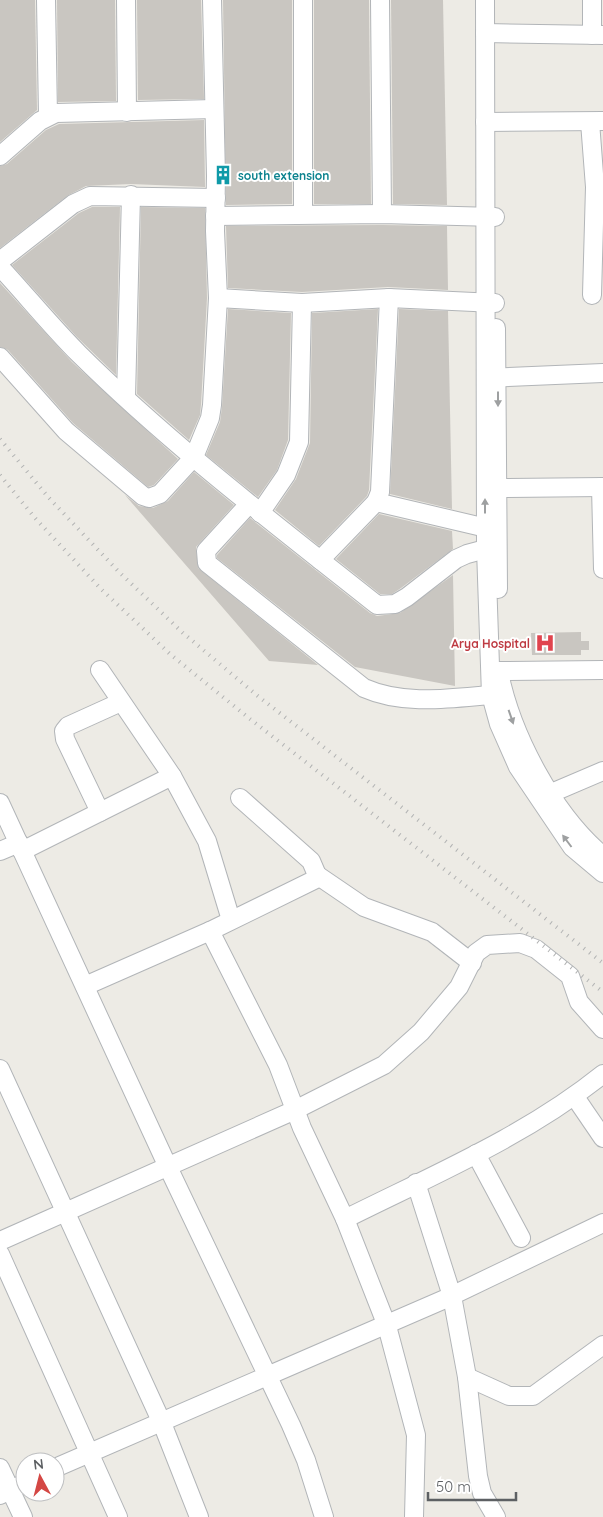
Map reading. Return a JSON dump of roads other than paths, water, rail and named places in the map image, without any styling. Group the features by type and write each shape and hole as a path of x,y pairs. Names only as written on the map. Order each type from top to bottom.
{"street":[{"path":"46,0 48,115"},
{"path":"126,0 127,112"},
{"path":"0,357 66,431 143,496 156,497 194,457 210,418 218,298 212,0"},
{"path":"303,0 303,214"},
{"path":"380,0 382,214"},
{"path":"485,0 490,33 492,538 497,694 508,746 518,767 603,856"},
{"path":"490,33 495,0"},
{"path":"490,33 598,35 592,0"},
{"path":"0,156 48,115 68,112 214,109"},
{"path":"490,122 596,121 599,206 592,295"},
{"path":"0,261 80,199 100,195 216,198"},
{"path":"126,397 132,195"},
{"path":"216,216 382,214 491,217"},
{"path":"0,267 78,353 126,397 255,508 377,604 386,606 395,604 456,559 492,538"},
{"path":"218,298 302,303 389,298 490,303"},
{"path":"320,560 376,502 381,482 389,298"},
{"path":"302,303 299,442 286,475 255,508 206,551 208,563 266,612 364,688 382,696 418,699 497,694"},
{"path":"491,378 603,373"},
{"path":"491,378 499,488 492,538 499,671 497,694"},
{"path":"499,488 602,487 603,569"},
{"path":"376,502 492,538"},
{"path":"100,670 172,776 213,855 231,920"},
{"path":"499,671 603,670"},
{"path":"100,812 65,739 64,731 68,726 121,702"},
{"path":"545,796 603,771"},
{"path":"0,851 20,847 100,812 172,776"},
{"path":"545,796 572,847 603,873"},
{"path":"240,798 311,861 317,875 364,907 432,932 472,963"},
{"path":"0,803 168,1167 268,1376 306,1460 324,1517"},
{"path":"85,986 298,889 314,880 317,875"},
{"path":"210,930 275,1058 295,1110 345,1219 386,1326 416,1435 414,1517"},
{"path":"0,1241 295,1110 384,1065 404,1049 459,987 481,948 487,945 520,942 536,949 570,976 579,1002 603,1029"},
{"path":"0,1069 162,1423 200,1517"},
{"path":"345,1219 476,1154 575,1097 603,1074"},
{"path":"575,1097 603,1138"},
{"path":"476,1154 520,1238"},
{"path":"416,1183 452,1296 467,1377 478,1476 482,1493 496,1517"},
{"path":"65,1463 386,1326 603,1223"},
{"path":"0,1254 118,1517"},
{"path":"467,1377 509,1396 533,1396 603,1345"},
{"path":"0,1468 23,1517"}],"railway":[{"path":"0,439 49,498 119,572 183,633 259,697 603,963"},
{"path":"0,475 35,518 101,589 170,654 250,719 603,992"}],"place":[{"name":"south extension","path":"223,175"},
{"name":"Arya Hospital","path":"545,643"}]}
